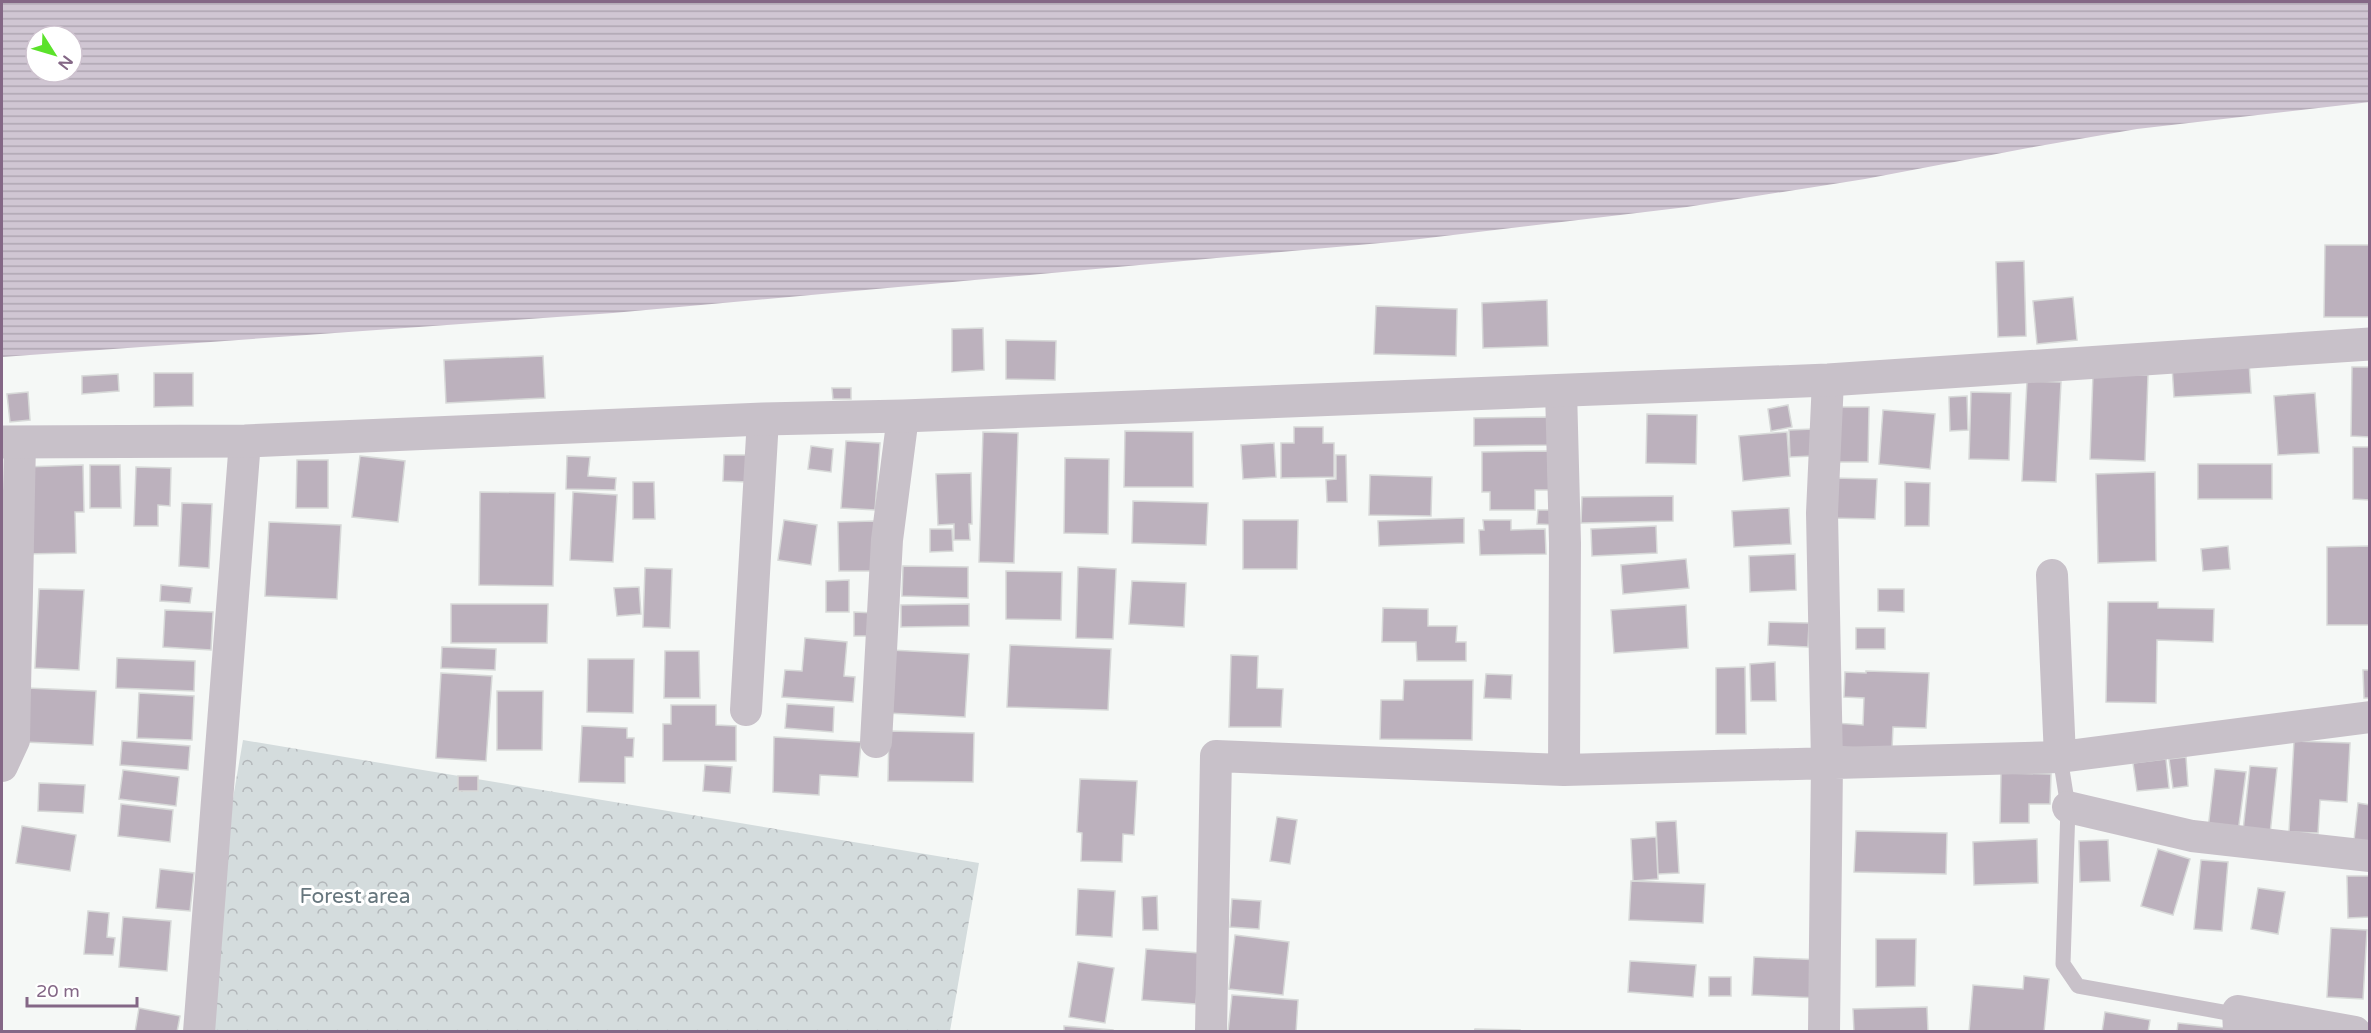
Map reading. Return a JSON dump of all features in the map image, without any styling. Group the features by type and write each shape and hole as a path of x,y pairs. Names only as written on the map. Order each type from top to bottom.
{"street":[{"path":"2,766 14,740 11,442 245,441 763,419 903,416 1828,380 2370,344"},
{"path":"1824,1032 1827,763 1822,513 1828,380"},
{"path":"1561,390 1565,543 1564,770"},
{"path":"876,742 887,540 903,416"},
{"path":"746,710 763,419"},
{"path":"199,1032 245,441"},
{"path":"2052,575 2060,757"},
{"path":"1211,1032 1216,756 1564,770 2060,757 2370,717"},
{"path":"2068,807 2192,836 2370,856"},
{"path":"2239,1021 2355,1032"}],"lane":[{"path":"2060,757 2068,807 2062,964 2078,986 2228,1013 2239,1021"}],"green space":[{"name":"Forest area","path":"243,740 979,863 950,1031 193,1032"}],"shaded area":[{"path":"2,2 2369,2 2370,102 2137,129 1865,179 1687,207 1403,241 613,313 2,357"}],"building":[{"path":"2325,245 2370,245 2370,317 2324,317"},
{"path":"2024,261 2026,336 1998,337 1996,262"},
{"path":"2073,297 2077,340 2037,344 2033,301"},
{"path":"1547,300 1548,346 1483,348 1482,303"},
{"path":"1376,306 1457,309 1456,356 1374,354"},
{"path":"983,328 984,370 952,372 952,329"},
{"path":"1006,340 1056,341 1055,380 1006,379"},
{"path":"543,356 545,398 446,403 444,360"},
{"path":"2249,362 2251,393 2174,397 2172,366"},
{"path":"2352,367 2370,367 2370,437 2351,436"},
{"path":"154,373 193,373 193,406 154,407"},
{"path":"118,374 119,391 82,394 82,376"},
{"path":"2093,374 2148,375 2145,461 2090,459"},
{"path":"2027,381 2061,382 2056,482 2022,481"},
{"path":"832,388 851,388 851,399 833,399"},
{"path":"28,392 30,420 10,422 7,394"},
{"path":"1971,392 2011,393 2009,460 1969,459"},
{"path":"2315,393 2319,453 2278,455 2274,396"},
{"path":"1967,396 1968,430 1950,431 1949,397"},
{"path":"1788,405 1792,427 1771,431 1768,409"},
{"path":"1836,407 1869,407 1868,462 1835,462"},
{"path":"1883,410 1935,414 1930,469 1879,464"},
{"path":"1647,414 1697,415 1696,464 1646,463"},
{"path":"1550,417 1550,445 1474,446 1474,418"},
{"path":"1294,427 1323,427 1323,443 1334,443 1334,477 1281,478 1281,443 1294,443"},
{"path":"1813,429 1813,456 1790,457 1789,430"},
{"path":"1125,431 1193,432 1193,487 1124,487"},
{"path":"983,432 1018,433 1014,563 979,562"},
{"path":"1787,432 1790,476 1743,481 1739,436"},
{"path":"846,441 880,443 875,510 841,508"},
{"path":"1274,443 1276,477 1243,479 1241,445"},
{"path":"811,446 833,449 831,472 808,469"},
{"path":"2353,447 2370,447 2370,500 2353,499"},
{"path":"1548,451 1549,490 1535,490 1535,510 1490,510 1490,492 1482,492 1482,452"},
{"path":"724,455 749,455 748,482 723,481"},
{"path":"1336,455 1346,455 1347,502 1327,502 1326,480 1336,479"},
{"path":"360,456 405,461 398,522 352,517"},
{"path":"567,456 590,457 588,476 616,478 615,490 566,489"},
{"path":"1065,458 1109,459 1108,534 1064,533"},
{"path":"297,460 328,460 328,508 296,508"},
{"path":"2198,464 2272,464 2272,499 2198,499"},
{"path":"83,465 84,512 75,512 76,553 23,554 23,467"},
{"path":"90,465 120,465 121,508 90,508"},
{"path":"136,467 171,468 170,506 158,505 158,526 134,526"},
{"path":"2155,472 2156,561 2098,563 2096,474"},
{"path":"971,473 970,540 954,540 954,524 938,525 936,474"},
{"path":"1370,475 1432,477 1431,516 1369,515"},
{"path":"1833,478 1877,479 1875,519 1831,518"},
{"path":"633,482 654,482 655,519 633,519"},
{"path":"1905,482 1930,483 1929,526 1905,526"},
{"path":"480,492 555,493 553,586 479,585"},
{"path":"573,492 617,495 613,562 570,560"},
{"path":"1673,496 1673,521 1581,523 1582,497"},
{"path":"1133,501 1208,503 1206,545 1132,543"},
{"path":"182,503 212,504 209,568 179,566"},
{"path":"1789,508 1791,544 1734,547 1732,511"},
{"path":"1538,510 1558,510 1558,525 1537,524"},
{"path":"1464,518 1464,543 1379,546 1378,521"},
{"path":"784,520 817,525 811,565 778,560"},
{"path":"1243,520 1298,520 1297,569 1243,569"},
{"path":"1483,520 1511,520 1511,530 1545,529 1546,554 1480,555 1479,530 1484,530"},
{"path":"874,521 876,571 839,571 838,522"},
{"path":"269,522 341,525 337,599 265,596"},
{"path":"1656,526 1657,553 1592,556 1591,529"},
{"path":"930,529 952,529 953,551 930,552"},
{"path":"2228,546 2230,569 2203,571 2201,549"},
{"path":"2370,546 2370,625 2327,625 2327,547"},
{"path":"1795,554 1796,590 1750,592 1749,556"},
{"path":"1686,559 1689,588 1623,594 1621,565"},
{"path":"903,566 968,567 968,598 902,596"},
{"path":"1078,567 1116,569 1113,639 1076,638"},
{"path":"645,568 672,569 670,628 643,627"},
{"path":"1006,571 1062,572 1061,620 1006,619"},
{"path":"849,580 849,612 826,612 826,581"},
{"path":"1132,581 1186,583 1184,627 1129,624"},
{"path":"161,585 192,588 190,603 160,601"},
{"path":"639,587 641,614 617,616 614,588"},
{"path":"39,589 84,590 79,670 35,668"},
{"path":"1878,589 1904,589 1904,612 1878,611"},
{"path":"2108,602 2158,602 2158,608 2214,609 2213,642 2157,640 2156,703 2106,702"},
{"path":"451,604 548,604 547,643 451,643"},
{"path":"969,604 969,626 901,627 901,605"},
{"path":"1686,605 1688,648 1614,653 1611,610"},
{"path":"1383,608 1428,609 1428,626 1457,626 1456,642 1466,642 1466,661 1417,661 1416,642 1382,642"},
{"path":"165,610 213,612 211,650 163,647"},
{"path":"854,612 875,613 875,636 854,636"},
{"path":"1769,622 1809,623 1808,647 1768,645"},
{"path":"1856,628 1885,628 1885,649 1856,649"},
{"path":"805,638 847,642 844,676 855,677 853,702 782,697 785,670 802,671"},
{"path":"1010,645 1111,649 1108,710 1007,707"},
{"path":"442,647 496,649 495,670 441,668"},
{"path":"890,650 969,654 965,717 887,713"},
{"path":"665,651 699,651 700,698 664,698"},
{"path":"1231,655 1258,656 1257,688 1283,689 1281,727 1229,727"},
{"path":"117,658 195,661 194,691 116,688"},
{"path":"588,659 634,659 633,713 587,712"},
{"path":"1775,662 1776,701 1751,701 1750,664"},
{"path":"1745,667 1746,734 1716,734 1716,668"},
{"path":"2363,670 2370,670 2370,698 2364,698"},
{"path":"1866,671 1929,673 1926,728 1893,727 1892,749 1834,747 1835,723 1863,725 1864,698 1844,697 1845,672 1866,673"},
{"path":"441,673 492,676 486,761 436,758"},
{"path":"1486,674 1512,675 1511,699 1484,698"},
{"path":"1404,680 1473,680 1472,740 1380,739 1381,700 1403,700"},
{"path":"27,688 96,691 93,745 24,742"},
{"path":"497,691 543,691 542,750 497,750"},
{"path":"139,693 194,696 192,740 137,738"},
{"path":"787,704 834,707 833,732 785,728"},
{"path":"671,705 716,705 716,725 736,726 736,761 663,761 663,724 671,724"},
{"path":"582,726 627,728 627,738 634,738 633,757 625,757 625,783 579,782"},
{"path":"889,731 974,733 973,782 888,781"},
{"path":"774,737 861,742 858,777 820,775 819,795 773,792"},
{"path":"122,741 190,746 188,770 120,765"},
{"path":"2294,741 2350,743 2347,802 2320,800 2318,833 2289,832"},
{"path":"2186,757 2188,786 2173,788 2169,759"},
{"path":"2166,759 2169,788 2137,791 2133,763"},
{"path":"705,765 732,767 730,793 703,791"},
{"path":"2250,766 2277,768 2270,834 2243,831"},
{"path":"2215,769 2246,772 2238,832 2208,829"},
{"path":"123,770 179,777 176,806 119,799"},
{"path":"2001,773 2051,774 2050,804 2029,804 2029,823 2000,823"},
{"path":"458,776 478,776 478,791 458,791"},
{"path":"1080,779 1137,781 1134,835 1123,834 1122,862 1081,861 1082,833 1077,832"},
{"path":"39,783 85,785 83,813 38,811"},
{"path":"2358,803 2370,805 2370,852 2353,850"},
{"path":"121,804 173,810 170,842 118,836"},
{"path":"1277,817 1297,820 1290,864 1270,861"},
{"path":"1676,821 1679,873 1658,874 1656,822"},
{"path":"22,826 76,835 70,871 16,863"},
{"path":"1856,831 1947,833 1946,874 1854,872"},
{"path":"1656,837 1658,879 1633,881 1631,839"},
{"path":"2037,839 2038,883 1974,885 1973,842"},
{"path":"2108,840 2110,881 2080,882 2079,841"},
{"path":"2158,849 2190,859 2173,915 2141,906"},
{"path":"2201,860 2228,862 2222,931 2194,929"},
{"path":"160,869 194,873 190,911 156,908"},
{"path":"2347,876 2370,876 2370,917 2348,918"},
{"path":"1631,881 1705,884 1703,923 1629,920"},
{"path":"2258,888 2285,892 2278,934 2251,929"},
{"path":"1078,889 1115,891 1112,937 1076,935"},
{"path":"1157,896 1158,930 1143,930 1142,897"},
{"path":"1232,899 1261,901 1259,929 1230,927"},
{"path":"88,911 109,913 107,937 115,938 113,955 84,954"},
{"path":"123,917 171,921 167,971 119,967"},
{"path":"2331,928 2367,930 2363,999 2327,997"},
{"path":"1235,935 1289,942 1283,995 1229,989"},
{"path":"1876,939 1916,939 1915,986 1876,987"},
{"path":"1146,949 1200,953 1196,1004 1142,1000"},
{"path":"1754,957 1823,960 1821,998 1752,995"},
{"path":"1630,961 1696,965 1693,997 1628,992"},
{"path":"1078,962 1114,968 1105,1023 1069,1017"},
{"path":"2024,976 2049,979 2044,1032 1969,1032 1973,985 2023,989"},
{"path":"1709,977 1731,977 1731,996 1709,996"},
{"path":"1232,995 1298,1000 1296,1032 1228,1032"},
{"path":"1927,1007 1928,1032 1854,1032 1853,1009"},
{"path":"139,1008 180,1016 177,1032 135,1032"},
{"path":"2105,1012 2150,1020 2148,1032 2102,1032"},
{"path":"2178,1023 2234,1029 2234,1032 2177,1032"},
{"path":"1064,1026 1113,1030 1113,1032 1064,1032"},
{"path":"1475,1029 1520,1030 1520,1032 1474,1032"}]}
